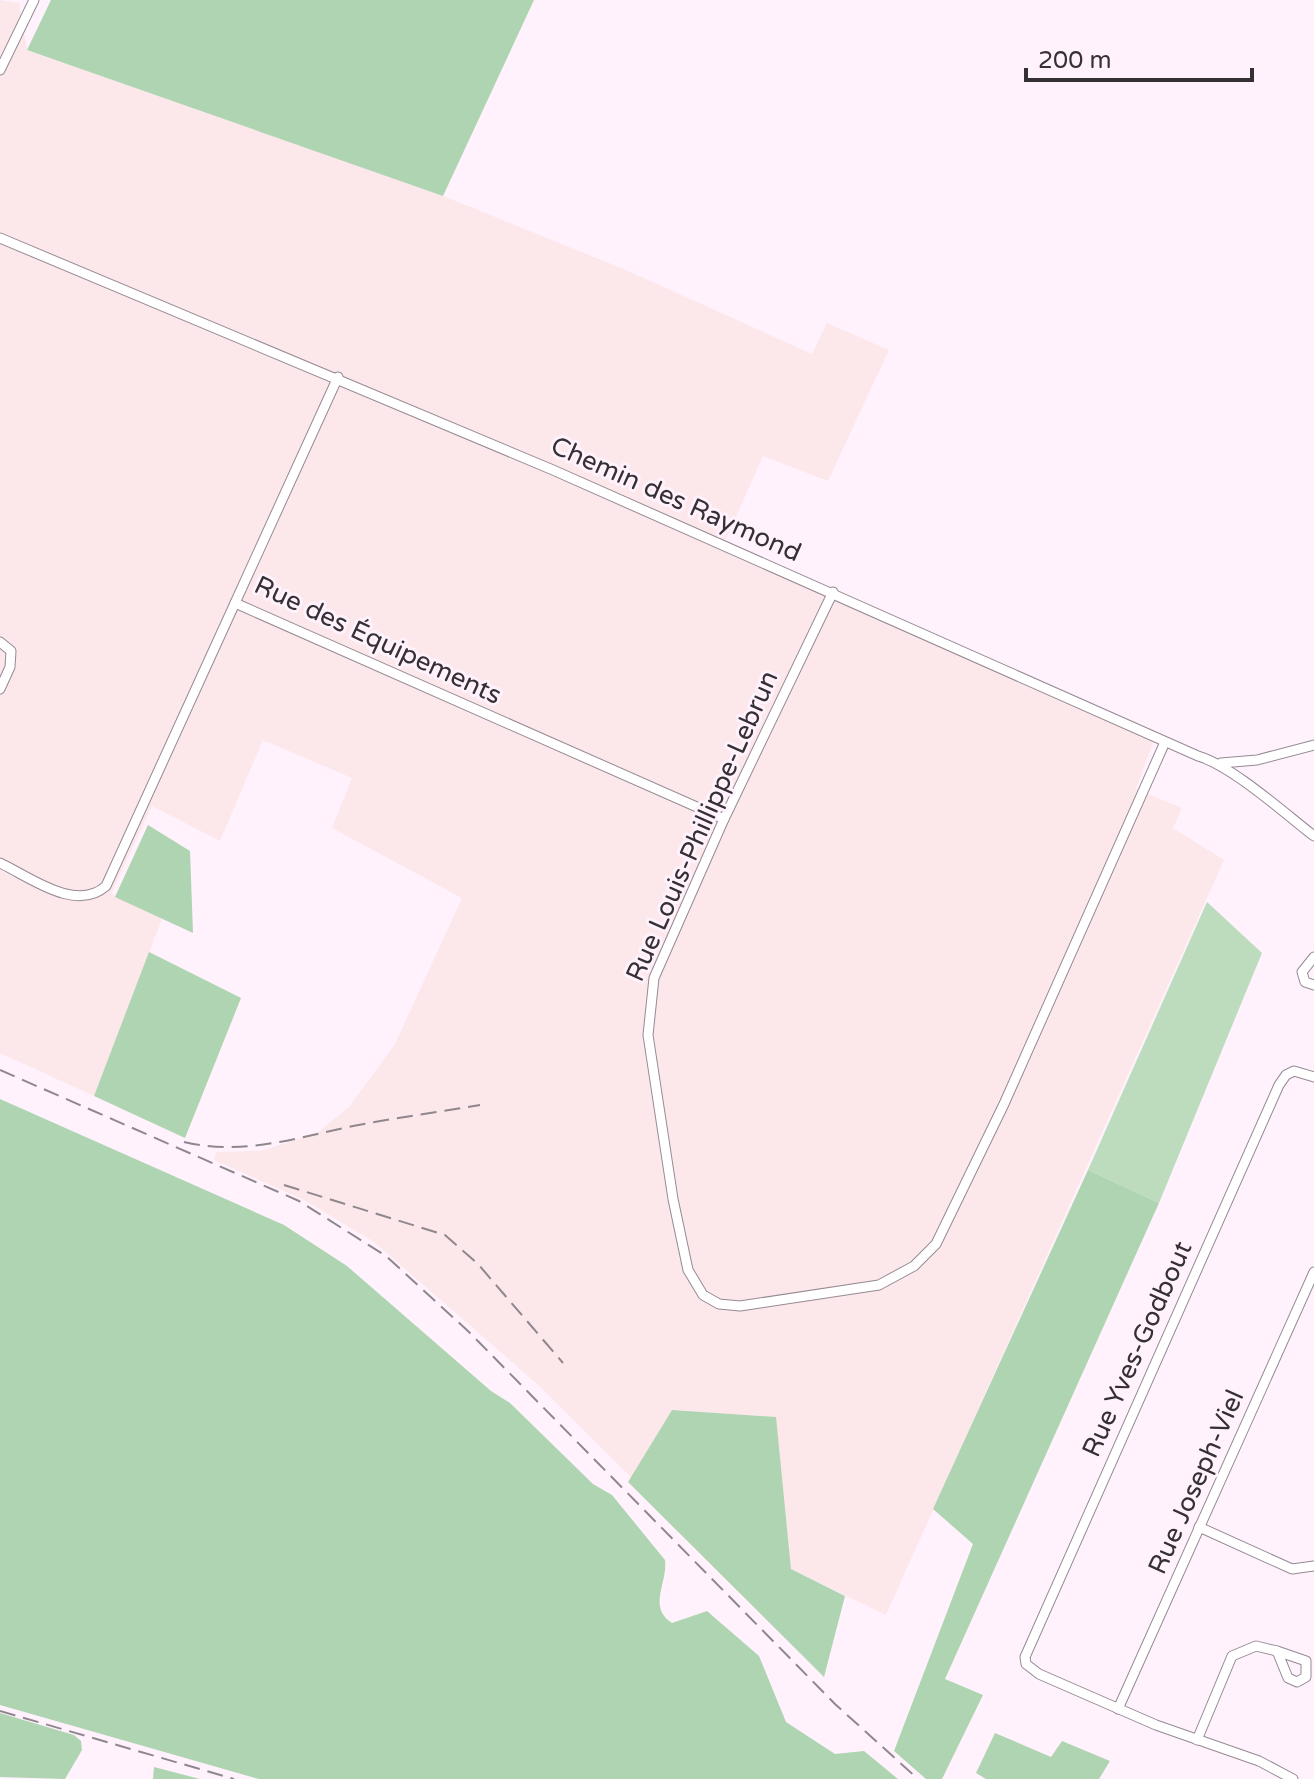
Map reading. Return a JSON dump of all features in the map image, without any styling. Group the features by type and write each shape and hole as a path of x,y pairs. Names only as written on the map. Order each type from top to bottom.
{"street":[{"path":"0,70 34,0"},
{"name":"Chemin des Raymond","path":"0,238 338,377 833,592 1165,742 1221,763 1238,780 1314,836"},
{"name":"Rue des Équipements","path":"338,377 235,603 724,819"},
{"name":"Rue Louis-Phillippe-Lebrun","path":"833,592 724,819 654,978 648,1015 673,1199 688,1270 703,1295 719,1304 740,1306 853,1290 900,1276 936,1244 1004,1104 1165,742"},
{"path":"0,863 80,898 98,893 106,886 235,603"},
{"path":"0,642 11,651 10,667 0,689"},
{"path":"1221,763 1257,760 1314,745"},
{"path":"1314,957 1302,972 1305,982 1314,985"},
{"name":"Rue Yves-Godbout","path":"1118,1709 1030,1669 1026,1664 1026,1650 1279,1085 1286,1075 1294,1071 1314,1077"},
{"name":"Rue Joseph-Viel","path":"1118,1709 1314,1272"},
{"path":"1199,1527 1292,1569 1314,1566"},
{"path":"1197,1740 1232,1656 1256,1646 1277,1651"},
{"path":"1118,1709 1259,1761 1293,1779"}],"shaded area":[{"path":"0,0 19,3 27,50 443,196 626,270 812,354 827,323 889,350 828,481 763,456 724,544 1155,737 1136,789 1182,808 1173,828 1224,860 886,1615 791,1569 775,1417 672,1410 631,1477 536,1383 374,1242 304,1200 214,1160 216,1152 261,1151 317,1133 349,1107 395,1044 462,898 332,828 352,778 263,740 220,841 152,806 111,894 163,916 94,1096 0,1053"}],"green space":[{"path":"51,0 534,0 443,196 27,50"},
{"path":"148,825 190,851 193,933 115,897"},
{"path":"1207,902 1262,953 1159,1203 1088,1170"},
{"path":"149,952 241,998 185,1138 94,1096"},
{"path":"0,1099 284,1225 347,1266 491,1391 510,1403 593,1484 612,1495 665,1560 660,1602 665,1617 672,1623 707,1611 759,1656 786,1722 835,1754 864,1751 898,1779 259,1779 0,1705"},
{"path":"1088,1170 1159,1203 945,1679 983,1695 942,1779 926,1779 894,1751 973,1544 933,1509"},
{"path":"672,1410 776,1417 791,1569 845,1596 824,1677 628,1482"},
{"path":"0,1713 74,1735 81,1741 82,1750 65,1779 0,1777"},
{"path":"995,1733 1051,1757 1062,1741 1110,1761 1099,1779 986,1779 976,1773"},
{"path":"154,1767 200,1779 153,1779"}],"railway":[{"path":"0,1070 299,1201 386,1256 469,1332 835,1704 918,1779"},
{"path":"184,1142 227,1147 269,1144 369,1123 480,1105"},
{"path":"284,1185 445,1235 478,1264 563,1363"},
{"path":"0,1711 234,1779"}]}
